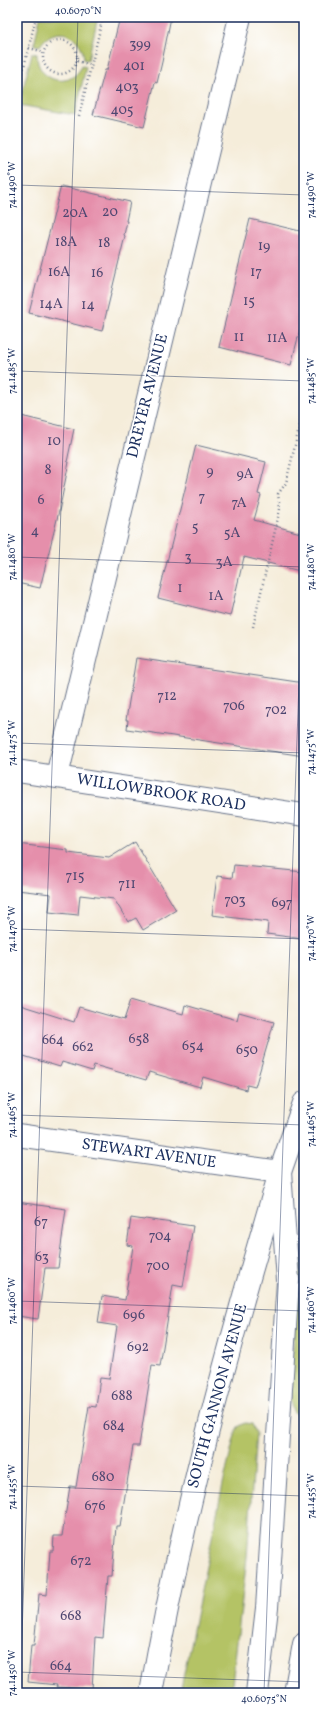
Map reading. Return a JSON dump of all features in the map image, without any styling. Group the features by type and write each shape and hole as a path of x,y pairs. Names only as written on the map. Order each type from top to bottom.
{"main road":[{"name":"DREYER AVENUE","path":"56,776 240,17"},
{"name":"WILLOWBROOK ROAD","path":"17,771 304,815"},
{"name":"SOUTH GANNON AVENUE","path":"151,1693 175,1568 196,1476 232,1338 280,1172 304,1104"},
{"name":"STEWART AVENUE","path":"17,1135 280,1172"},
{"path":"257,1693 267,1608 288,1280 280,1172"},
{"path":"295,1693 304,1644"}],"path":[{"path":"17,96 36,17"},
{"path":"79,116 103,17"},
{"path":"54,40 65,40 70,42 76,50 77,61 71,70 66,73 56,73 47,68 43,57 44,52 46,47 54,40"},
{"path":"29,48 44,52"},
{"path":"77,61 91,65"},
{"path":"253,627 280,509 278,494 286,483 304,408"}],"green space":[{"path":"40,17 98,17 88,60 84,60 79,43 67,34 60,33 53,35 46,39 40,46 34,45"},
{"path":"32,53 37,54 38,63 42,71 55,80 70,78 77,74 82,66 86,67 75,115 19,105"},
{"path":"304,1234 304,1416 300,1416 293,1410 290,1397 296,1303"},
{"path":"245,1423 252,1424 256,1433 247,1557 231,1693 180,1693 223,1484 236,1431 238,1427"}],"building":[{"path":"120,17 171,17 157,83 155,82 144,127 93,115 105,70 107,70"},
{"path":"61,186 130,202 125,236 102,331 29,313"},
{"path":"250,219 304,232 304,314 291,365 219,347"},
{"path":"17,415 74,429 60,507 40,588 17,583"},
{"path":"196,445 266,462 258,494 261,495 254,520 304,534 304,572 244,557 230,616 158,598"},
{"path":"136,658 304,683 304,756 127,729 128,720 126,720"},
{"path":"135,842 176,910 143,930 136,918 128,922 114,899 80,895 78,915 49,912 51,894 17,890 17,844 68,850 68,853 109,858"},
{"path":"234,865 304,872 304,939 267,934 268,922 212,915 217,876 232,878"},
{"path":"131,999 183,1014 185,1005 237,1020 239,1012 274,1022 255,1087 247,1085 246,1090 203,1077 200,1087 149,1072 146,1080 94,1065 92,1071 62,1062 60,1067 17,1054 17,1004 74,1022 79,1007 124,1020"},
{"path":"17,1202 66,1209 58,1268 45,1268 38,1319 17,1316"},
{"path":"131,1218 193,1226 183,1287 173,1285 160,1366 152,1365 139,1446 133,1446 120,1526 116,1526 112,1576 108,1576 103,1638 95,1637 92,1689 56,1687 57,1685 28,1682 31,1645 34,1645 39,1594 47,1595 50,1551 53,1551 54,1536 62,1536 70,1486 76,1487 89,1406 96,1407 100,1378 109,1379 117,1326 98,1323 102,1296 125,1300 133,1246 127,1245"}]}
